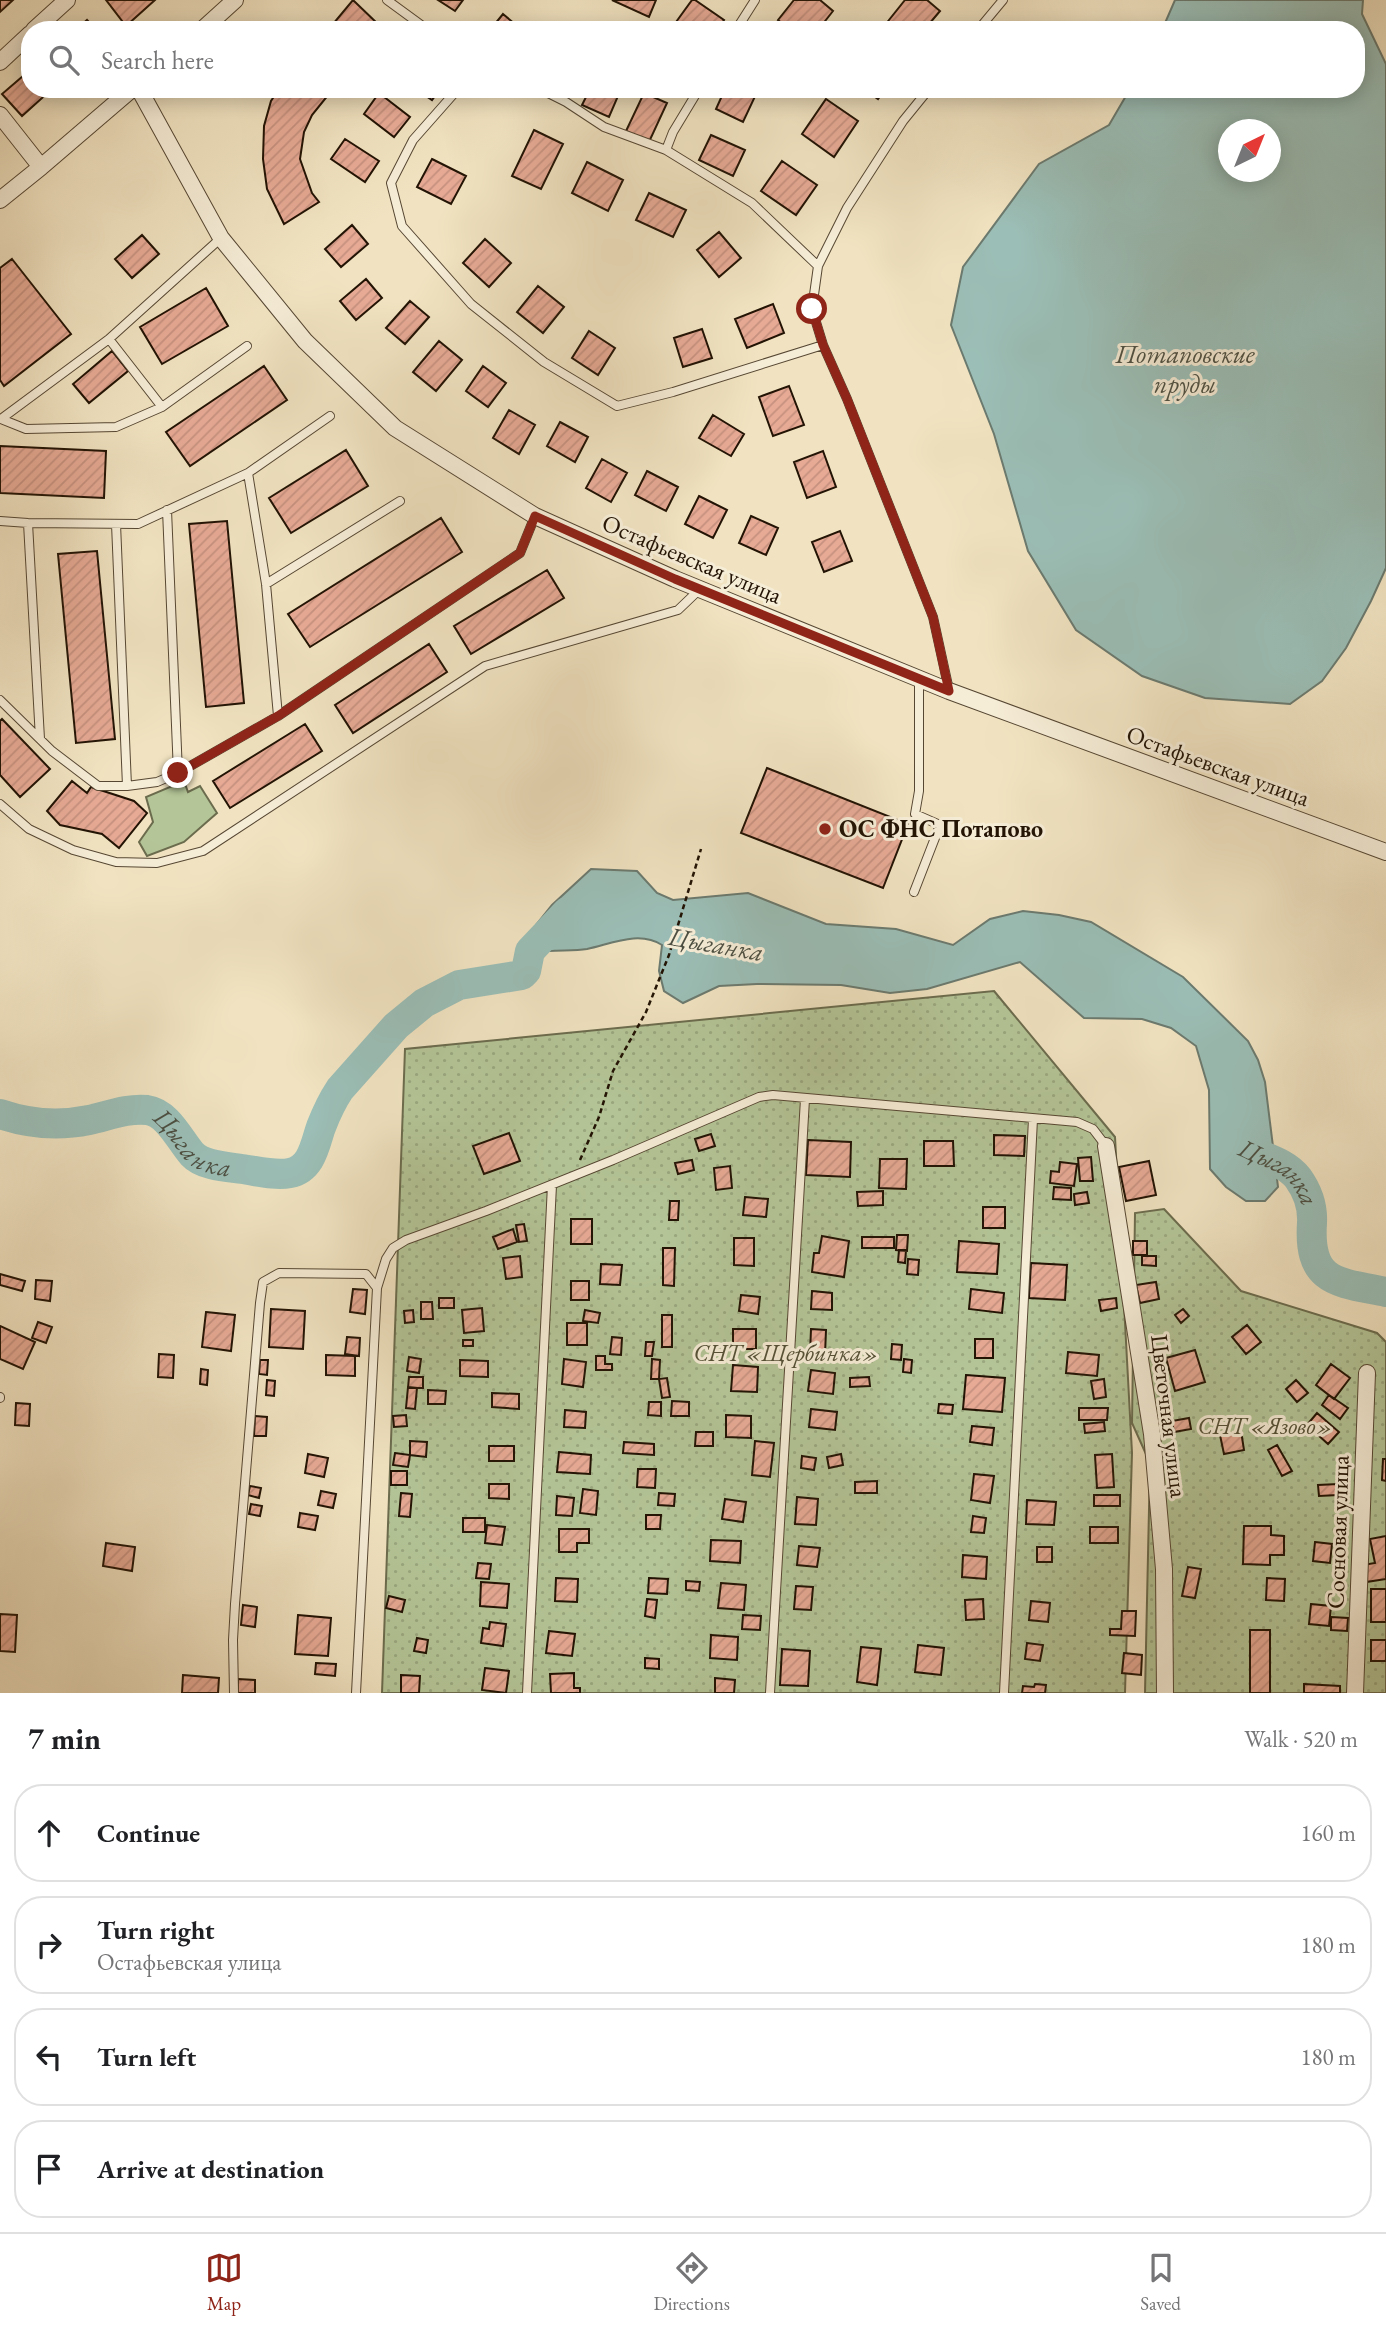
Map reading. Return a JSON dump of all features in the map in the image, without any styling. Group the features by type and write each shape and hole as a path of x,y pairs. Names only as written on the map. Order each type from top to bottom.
{"street":[{"path":"44,21 66,0"},
{"path":"212,21 235,0"},
{"path":"0,62 21,42"},
{"path":"0,200 122,98"},
{"name":"Остафьевская улица","path":"144,98 221,238 305,341 395,428 535,516 700,589 949,691 1386,852"},
{"path":"0,115 41,167"},
{"name":"Цветочная улица","path":"1106,1146 1152,1434 1164,1569 1165,1693"},
{"name":"Сосновая улица","path":"1354,1693 1367,1373"}],"lane":[{"path":"387,0 416,21"},
{"path":"741,0 753,2 741,21"},
{"path":"986,21 1003,0"},
{"path":"449,98 413,140 391,183 402,226 471,304 544,362 617,406 673,392 823,345"},
{"path":"558,98 604,127 666,150 752,203 818,266"},
{"path":"666,150 673,132 694,98"},
{"path":"922,98 903,121 847,208 818,266 812,309 823,345 933,617 949,691"},
{"path":"0,419 109,339 221,238"},
{"path":"109,339 162,407"},
{"path":"0,419 26,429 116,427 162,407 247,346"},
{"path":"0,521 138,524 248,473 330,416"},
{"path":"248,473 266,584 278,716"},
{"path":"266,584 400,501"},
{"path":"167,510 178,773"},
{"path":"0,700 40,739 99,786 157,782 178,773 278,716 520,553 535,516"},
{"path":"28,523 40,739"},
{"path":"116,524 127,786"},
{"path":"0,804 29,829 74,850 116,862 157,863 203,851 485,666 677,610 700,589"},
{"path":"914,892 940,825 915,814 919,790 919,679"},
{"path":"356,1693 377,1288 386,1259 394,1248 406,1240 552,1185 747,1101 773,1095 1077,1122 1093,1129 1106,1146"},
{"path":"770,1693 806,1099"},
{"path":"1004,1693 1033,1119"},
{"path":"527,1693 552,1185"},
{"path":"234,1693 235,1604 263,1282 279,1272 366,1274 377,1288"}],"path":[{"path":"573,1176 599,1117 613,1071 646,1013 669,955 701,849"}],"green space":[{"path":"184,781 188,792 200,786 217,813 184,842 147,856 139,842 153,822 146,797"},
{"name":"СНТ «Щербинка»","path":"994,991 1115,1137 1132,1453 1125,1693 382,1693 405,1049"},
{"name":"СНТ «Язово»","path":"1164,1209 1241,1291 1377,1333 1386,1342 1386,1693 1145,1693 1150,1463 1132,1423 1135,1213"}],"water":[{"name":"Потаповские пруды","path":"1175,0 1363,0 1362,14 1386,64 1386,568 1346,648 1322,681 1290,704 1205,698 1142,676 1076,630 1028,551 994,434 951,325 963,267 1039,164 1109,125 1125,98 1365,98 1365,21 1166,21"},
{"path":"591,869 637,871 657,893 673,900 748,893 826,924 896,929 953,945 990,919 1023,911 1091,922 1183,977 1248,1041 1265,1082 1278,1187 1265,1201 1246,1201 1226,1187 1210,1169 1209,1090 1196,1046 1171,1028 1142,1019 1084,1018 1020,962 927,989 890,993 841,985 719,986 683,1003 664,991 659,971 662,945 653,941 634,938 587,949 549,951 539,942 536,925 552,905"}],"building":[{"path":"0,0 13,0 0,12"},
{"path":"106,0 155,0 132,21 122,21"},
{"path":"353,0 375,21 336,21"},
{"path":"438,0 463,0 455,11"},
{"path":"612,0 656,0 649,17"},
{"path":"692,0 724,20 723,21 677,21"},
{"path":"794,0 820,0 833,11 825,21 778,20"},
{"path":"905,0 927,0 940,11 932,21 888,21"},
{"path":"503,14 511,21 497,21"},
{"path":"21,78 21,98 42,98 22,116 2,94"},
{"path":"273,98 326,98 312,115 304,132 300,159 312,193 319,202 284,224 267,189 263,159 264,126"},
{"path":"375,98 385,98 410,117 394,137 364,114"},
{"path":"586,98 617,98 609,117 582,105"},
{"path":"642,98 656,98 667,103 649,142 626,131"},
{"path":"721,98 754,98 743,122 716,109"},
{"path":"826,99 858,121 834,157 802,134"},
{"path":"534,130 563,144 541,189 512,176"},
{"path":"711,135 745,150 733,176 699,160"},
{"path":"345,139 379,161 365,182 331,159"},
{"path":"432,159 466,176 451,204 417,187"},
{"path":"782,161 817,185 796,215 761,191"},
{"path":"587,162 623,180 608,211 572,193"},
{"path":"649,193 686,210 673,237 636,220"},
{"path":"352,225 368,244 341,267 325,249"},
{"path":"719,232 741,258 719,277 697,250"},
{"path":"142,235 159,254 132,278 115,259"},
{"path":"485,239 511,263 489,287 463,263"},
{"path":"12,259 71,334 4,386 0,380 0,268"},
{"path":"366,279 382,298 356,320 340,301"},
{"path":"538,286 564,307 543,333 517,312"},
{"path":"206,288 228,326 162,364 140,327"},
{"path":"410,301 429,317 405,344 386,328"},
{"path":"773,304 784,333 747,348 735,319"},
{"path":"702,329 712,358 683,367 674,338"},
{"path":"589,331 615,348 598,375 572,358"},
{"path":"439,341 462,360 436,391 413,372"},
{"path":"112,351 128,371 89,403 73,384"},
{"path":"264,366 287,400 190,466 166,432"},
{"path":"483,366 506,383 488,407 466,391"},
{"path":"789,386 804,425 773,436 759,397"},
{"path":"509,410 535,425 519,454 493,438"},
{"path":"713,415 744,434 731,456 699,438"},
{"path":"560,422 588,437 575,462 547,446"},
{"path":"0,446 106,451 104,498 0,493"},
{"path":"346,450 368,486 291,533 269,498"},
{"path":"823,451 836,487 807,498 794,462"},
{"path":"602,459 627,473 611,502 586,488"},
{"path":"647,471 678,487 666,511 635,495"},
{"path":"699,496 727,510 713,538 685,524"},
{"path":"751,516 778,528 766,555 739,543"},
{"path":"441,518 462,552 310,647 288,614"},
{"path":"227,521 244,703 206,707 189,524"},
{"path":"840,531 852,561 824,572 812,542"},
{"path":"97,551 115,739 76,743 58,554"},
{"path":"547,570 564,598 471,654 454,626"},
{"path":"429,644 447,672 353,733 335,705"},
{"path":"2,719 50,769 20,797 0,775"},
{"path":"305,724 322,751 230,808 213,781"},
{"name":"ОС ФНС Потапово","path":"767,768 908,824 883,888 741,833"},
{"path":"72,781 87,793 91,787 134,801 147,813 119,848 102,834 60,825 47,811"},
{"path":"509,1133 520,1161 484,1174 473,1146"},
{"path":"711,1134 715,1146 699,1151 695,1139"},
{"path":"994,1135 1025,1136 1024,1156 994,1155"},
{"path":"808,1140 851,1142 850,1177 806,1175"},
{"path":"924,1141 953,1141 954,1166 924,1166"},
{"path":"1091,1157 1093,1181 1080,1181 1078,1158"},
{"path":"880,1159 907,1159 906,1189 879,1188"},
{"path":"692,1160 694,1170 678,1174 675,1163"},
{"path":"1149,1161 1156,1195 1126,1201 1119,1167"},
{"path":"1060,1162 1077,1164 1074,1186 1050,1183 1051,1171 1059,1172"},
{"path":"730,1166 732,1188 716,1190 714,1168"},
{"path":"1054,1187 1071,1188 1071,1200 1053,1199"},
{"path":"883,1191 883,1205 858,1206 857,1192"},
{"path":"1087,1192 1089,1203 1075,1205 1074,1194"},
{"path":"745,1197 768,1199 766,1217 743,1215"},
{"path":"670,1201 679,1201 678,1220 669,1220"},
{"path":"983,1207 1005,1207 1005,1228 983,1228"},
{"path":"571,1219 592,1219 592,1244 571,1244"},
{"path":"524,1224 527,1241 519,1242 516,1225"},
{"path":"513,1229 517,1242 498,1249 493,1237"},
{"path":"897,1235 908,1235 907,1251 896,1250"},
{"path":"822,1236 849,1241 844,1277 812,1272 814,1253 819,1253"},
{"path":"862,1237 894,1237 894,1248 862,1248"},
{"path":"734,1238 754,1238 754,1266 734,1265"},
{"path":"959,1241 999,1244 997,1274 957,1272"},
{"path":"1133,1241 1147,1241 1147,1255 1133,1255"},
{"path":"663,1248 675,1248 674,1286 663,1285"},
{"path":"899,1250 906,1250 905,1263 898,1262"},
{"path":"520,1256 522,1277 506,1279 503,1258"},
{"path":"1142,1256 1156,1256 1156,1266 1142,1265"},
{"path":"908,1259 919,1260 918,1275 907,1274"},
{"path":"1031,1263 1067,1265 1065,1300 1029,1298"},
{"path":"601,1264 622,1265 620,1285 600,1284"},
{"path":"0,1274 25,1281 22,1291 0,1285"},
{"path":"36,1280 52,1281 50,1301 35,1299"},
{"path":"571,1281 589,1281 589,1300 571,1300"},
{"path":"1156,1282 1159,1299 1140,1303 1136,1285"},
{"path":"353,1289 367,1290 365,1314 350,1312"},
{"path":"971,1289 1004,1293 1002,1313 969,1309"},
{"path":"812,1291 832,1293 832,1310 811,1309"},
{"path":"741,1295 760,1297 758,1314 739,1311"},
{"path":"439,1298 454,1298 454,1308 439,1308"},
{"path":"1116,1298 1117,1308 1101,1311 1099,1300"},
{"path":"421,1302 432,1302 433,1319 421,1319"},
{"path":"482,1308 484,1331 464,1333 462,1310"},
{"path":"271,1309 305,1311 303,1349 269,1347"},
{"path":"1183,1309 1189,1316 1181,1323 1175,1315"},
{"path":"413,1310 414,1322 405,1323 404,1311"},
{"path":"585,1310 600,1313 598,1323 583,1321"},
{"path":"206,1312 235,1315 231,1351 202,1347"},
{"path":"662,1315 672,1315 672,1347 662,1347"},
{"path":"38,1322 52,1327 46,1343 32,1338"},
{"path":"567,1323 587,1323 587,1345 567,1345"},
{"path":"1247,1325 1261,1342 1246,1354 1232,1337"},
{"path":"0,1326 35,1342 23,1369 0,1359"},
{"path":"733,1329 756,1329 756,1349 733,1349"},
{"path":"811,1329 826,1330 825,1355 810,1354"},
{"path":"347,1337 360,1338 359,1356 345,1354"},
{"path":"612,1337 622,1338 621,1355 610,1354"},
{"path":"975,1339 993,1339 993,1358 975,1358"},
{"path":"463,1340 473,1340 473,1346 463,1346"},
{"path":"646,1342 654,1342 652,1356 645,1356"},
{"path":"892,1344 902,1345 901,1360 891,1359"},
{"path":"1195,1350 1205,1382 1175,1391 1166,1358"},
{"path":"1068,1352 1099,1355 1097,1376 1066,1373"},
{"path":"159,1354 174,1355 173,1378 158,1377"},
{"path":"326,1355 355,1356 355,1376 326,1375"},
{"path":"596,1356 605,1356 605,1364 612,1364 612,1370 596,1370"},
{"path":"409,1357 421,1359 419,1373 407,1371"},
{"path":"564,1359 586,1362 583,1387 562,1384"},
{"path":"652,1359 660,1360 659,1379 651,1379"},
{"path":"904,1359 912,1360 911,1373 903,1372"},
{"path":"260,1360 268,1360 267,1375 259,1374"},
{"path":"460,1360 488,1361 488,1377 460,1376"},
{"path":"1331,1364 1350,1378 1334,1399 1316,1385"},
{"path":"733,1365 758,1367 757,1392 731,1391"},
{"path":"201,1369 208,1370 207,1385 200,1384"},
{"path":"811,1370 835,1373 833,1394 808,1391"},
{"path":"966,1375 1005,1378 1002,1412 963,1409"},
{"path":"409,1377 423,1377 423,1388 408,1388"},
{"path":"869,1377 870,1386 850,1387 850,1378"},
{"path":"667,1378 670,1397 662,1398 659,1379"},
{"path":"1104,1379 1106,1397 1094,1399 1091,1381"},
{"path":"267,1380 275,1381 274,1396 266,1395"},
{"path":"1296,1380 1308,1393 1297,1402 1286,1389"},
{"path":"408,1387 417,1388 415,1409 406,1408"},
{"path":"428,1390 446,1391 445,1404 428,1404"},
{"path":"492,1393 519,1394 519,1409 492,1407"},
{"path":"1329,1395 1348,1408 1340,1419 1322,1405"},
{"path":"672,1401 689,1402 689,1416 671,1416"},
{"path":"649,1402 661,1402 661,1416 648,1415"},
{"path":"16,1403 30,1404 29,1426 15,1425"},
{"path":"939,1404 953,1405 952,1414 938,1413"},
{"path":"1079,1408 1108,1408 1107,1420 1079,1420"},
{"path":"811,1409 837,1412 835,1430 809,1427"},
{"path":"565,1410 586,1412 585,1428 564,1427"},
{"path":"1317,1413 1339,1432 1328,1444 1307,1425"},
{"path":"406,1415 407,1426 394,1427 393,1416"},
{"path":"726,1415 751,1416 751,1438 726,1437"},
{"path":"255,1416 267,1417 266,1436 254,1436"},
{"path":"1189,1418 1191,1429 1174,1432 1172,1421"},
{"path":"1104,1422 1105,1431 1085,1433 1084,1424"},
{"path":"972,1426 994,1428 992,1445 970,1442"},
{"path":"1241,1431 1244,1450 1224,1454 1220,1435"},
{"path":"696,1432 713,1432 713,1446 695,1446"},
{"path":"410,1441 427,1442 426,1457 410,1455"},
{"path":"755,1441 774,1443 770,1477 752,1475"},
{"path":"624,1442 654,1444 654,1455 623,1453"},
{"path":"1277,1445 1292,1471 1282,1476 1268,1450"},
{"path":"489,1446 514,1446 514,1461 489,1461"},
{"path":"559,1452 591,1455 590,1474 557,1472"},
{"path":"395,1453 410,1455 408,1467 393,1465"},
{"path":"308,1454 328,1458 324,1477 305,1473"},
{"path":"841,1454 843,1465 829,1468 827,1457"},
{"path":"1112,1454 1114,1487 1097,1488 1095,1455"},
{"path":"802,1456 816,1458 814,1470 801,1468"},
{"path":"1383,1459 1386,1459 1386,1481 1382,1480"},
{"path":"638,1469 656,1469 655,1488 637,1487"},
{"path":"391,1471 407,1471 407,1485 391,1485"},
{"path":"974,1474 994,1476 990,1503 971,1500"},
{"path":"877,1481 877,1493 855,1493 855,1482"},
{"path":"489,1484 509,1484 509,1499 489,1498"},
{"path":"1338,1484 1338,1495 1319,1496 1318,1485"},
{"path":"250,1486 261,1488 259,1498 248,1495"},
{"path":"583,1489 598,1491 596,1515 580,1513"},
{"path":"321,1491 336,1494 333,1508 318,1505"},
{"path":"401,1493 412,1494 410,1517 399,1516"},
{"path":"659,1493 675,1494 674,1506 658,1505"},
{"path":"1094,1495 1120,1495 1120,1506 1094,1506"},
{"path":"557,1496 574,1498 572,1516 556,1515"},
{"path":"797,1497 818,1499 816,1525 795,1524"},
{"path":"725,1499 746,1502 743,1522 722,1519"},
{"path":"1027,1500 1056,1502 1054,1525 1026,1524"},
{"path":"251,1504 262,1506 260,1516 249,1514"},
{"path":"300,1513 318,1516 315,1530 298,1527"},
{"path":"646,1515 661,1515 660,1529 646,1529"},
{"path":"973,1516 986,1518 984,1533 971,1532"},
{"path":"463,1518 485,1518 485,1532 463,1532"},
{"path":"487,1525 505,1527 502,1545 485,1543"},
{"path":"1244,1526 1271,1526 1271,1535 1284,1536 1284,1555 1270,1555 1270,1565 1243,1564"},
{"path":"1090,1527 1118,1527 1118,1543 1090,1543"},
{"path":"559,1529 589,1529 589,1543 577,1543 577,1552 559,1552"},
{"path":"1386,1536 1386,1579 1366,1582 1363,1565 1375,1563 1370,1539"},
{"path":"711,1540 741,1541 740,1563 710,1561"},
{"path":"1315,1542 1332,1544 1330,1563 1313,1561"},
{"path":"106,1543 135,1547 132,1571 103,1566"},
{"path":"799,1546 820,1548 817,1567 797,1565"},
{"path":"1037,1547 1052,1547 1052,1562 1037,1562"},
{"path":"963,1555 987,1557 986,1579 962,1577"},
{"path":"478,1563 491,1564 489,1579 476,1578"},
{"path":"1188,1567 1201,1569 1195,1598 1182,1596"},
{"path":"556,1578 578,1579 577,1602 555,1601"},
{"path":"649,1578 668,1579 667,1594 648,1593"},
{"path":"1267,1578 1285,1579 1284,1601 1266,1600"},
{"path":"686,1581 700,1582 699,1591 686,1590"},
{"path":"481,1582 509,1584 507,1608 480,1606"},
{"path":"721,1583 746,1585 744,1610 718,1608"},
{"path":"796,1586 813,1587 811,1610 794,1609"},
{"path":"1371,1589 1386,1589 1386,1622 1371,1622"},
{"path":"389,1596 405,1600 402,1612 386,1608"},
{"path":"647,1599 657,1600 655,1618 645,1616"},
{"path":"983,1599 984,1619 966,1620 965,1600"},
{"path":"1031,1601 1050,1603 1048,1622 1029,1620"},
{"path":"1311,1604 1331,1606 1329,1626 1309,1624"},
{"path":"243,1605 257,1607 255,1627 241,1625"},
{"path":"1122,1611 1136,1611 1135,1636 1110,1635 1110,1629 1121,1629"},
{"path":"0,1614 17,1615 15,1652 0,1651"},
{"path":"298,1615 331,1618 328,1656 295,1654"},
{"path":"743,1615 761,1616 760,1630 742,1629"},
{"path":"1331,1617 1348,1618 1347,1631 1331,1630"},
{"path":"490,1622 506,1624 503,1646 481,1643 483,1628 489,1629"},
{"path":"1250,1630 1270,1630 1270,1693 1250,1693"},
{"path":"549,1631 575,1634 572,1656 546,1653"},
{"path":"711,1635 738,1637 737,1660 710,1658"},
{"path":"417,1638 428,1640 426,1653 414,1651"},
{"path":"1371,1640 1386,1640 1386,1661 1371,1661"},
{"path":"1027,1643 1043,1645 1040,1661 1025,1659"},
{"path":"918,1645 944,1648 941,1675 915,1672"},
{"path":"861,1647 881,1649 877,1685 857,1682"},
{"path":"782,1649 810,1651 808,1686 780,1685"},
{"path":"1124,1653 1142,1655 1141,1675 1122,1673"},
{"path":"645,1658 659,1659 659,1669 645,1668"},
{"path":"316,1663 336,1664 335,1676 315,1674"},
{"path":"485,1668 509,1671 506,1693 482,1690"},
{"path":"574,1673 574,1688 580,1688 580,1693 551,1693 550,1674"},
{"path":"183,1675 219,1678 218,1693 182,1693"},
{"path":"401,1675 420,1676 419,1693 401,1693"},
{"path":"715,1678 735,1680 734,1693 715,1693"},
{"path":"238,1679 255,1680 255,1693 238,1693"},
{"path":"1035,1684 1046,1685 1045,1693 1022,1693 1023,1686 1034,1687"},
{"path":"1304,1684 1340,1686 1340,1693 1304,1693"}],"waterway":[{"name":"Цыганка","path":"0,1114 33,1122 56,1123 78,1122 132,1110 147,1110 167,1121 192,1154 202,1161 222,1167 272,1174 297,1171 312,1155 325,1117 340,1089 396,1026 424,1003 459,985 522,975 526,971 530,951 567,912"},
{"name":"Цыганка","path":"1238,1144 1285,1166 1302,1183 1311,1205 1312,1243 1321,1269 1340,1282 1386,1292"}],"place":[{"name":"ОС ФНС Потапово","path":"825,829"}],"route":[{"path":"178,773 278,716 520,553 535,516 675,579 949,691 933,617 823,345 812,309"}]}
